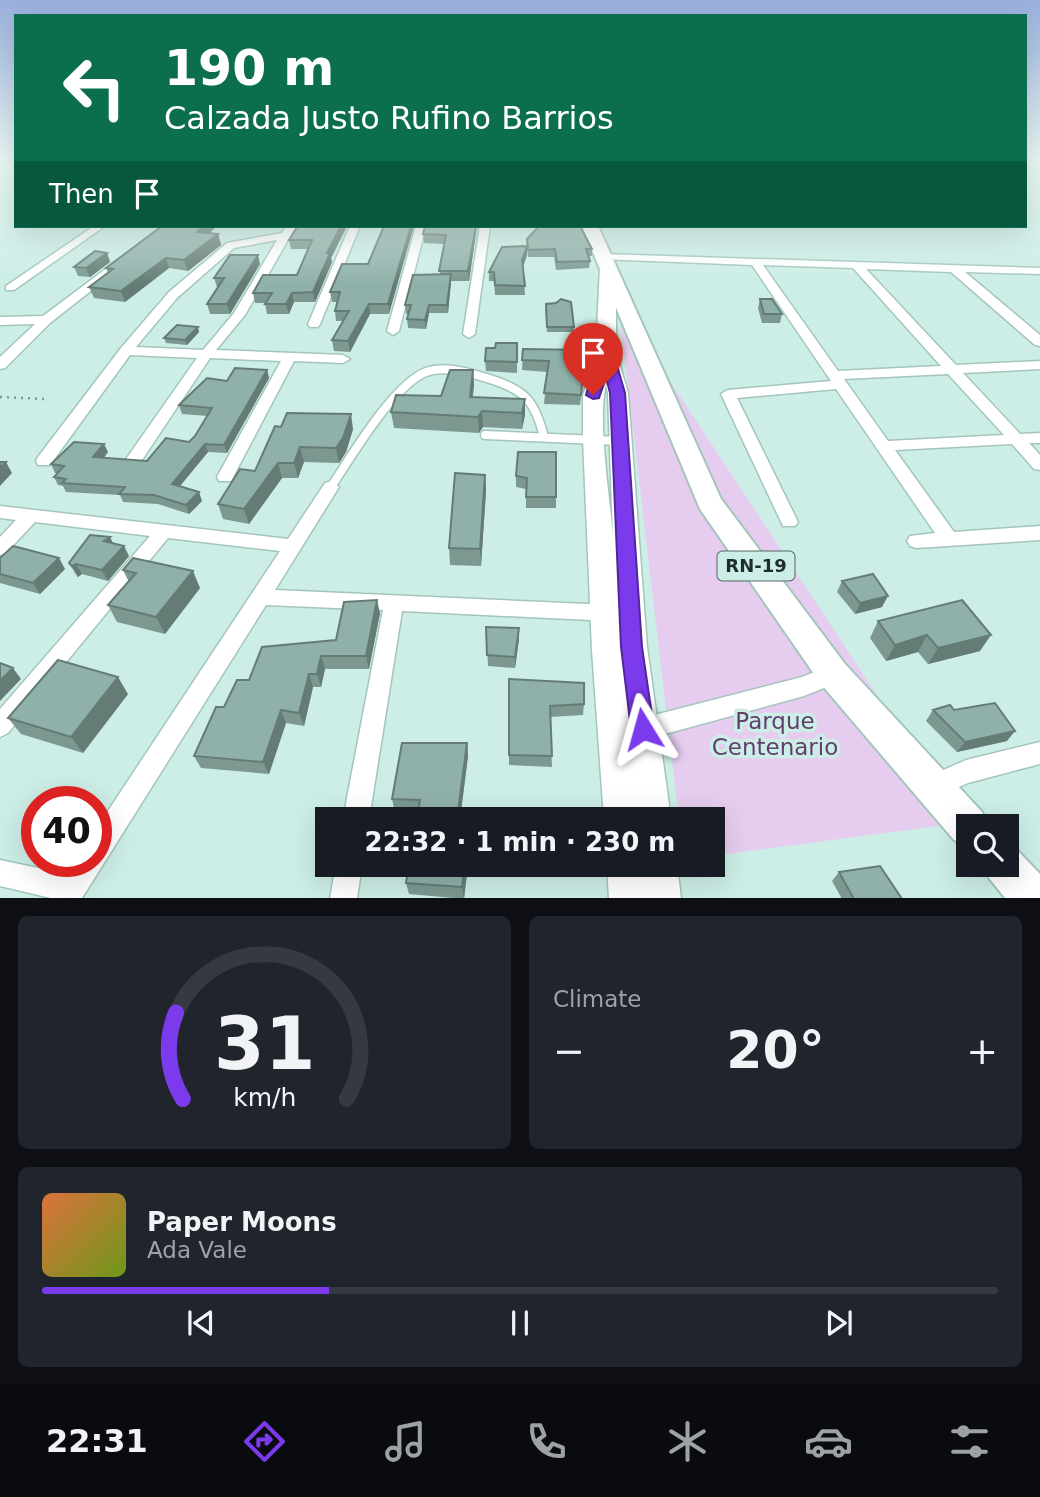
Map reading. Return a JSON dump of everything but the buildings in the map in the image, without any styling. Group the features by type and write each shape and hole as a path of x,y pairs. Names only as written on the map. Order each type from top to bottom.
{"main road":[{"name":"RN-19","path":"591,228 709,502 833,674 957,814"},
{"path":"1015,877 1035,898"}],"street":[{"path":"10,288 97,228"},
{"path":"314,324 354,228"},
{"path":"393,331 420,228"},
{"path":"469,334 485,228"},
{"path":"44,461 125,351 173,295 228,247 288,231"},
{"path":"132,462 207,353 239,315 288,231"},
{"path":"0,365 46,320 138,249"},
{"path":"622,807 618,612 607,440 618,393 606,352 606,261 648,256 1040,271"},
{"path":"755,262 949,538"},
{"path":"857,265 1040,465"},
{"path":"955,269 1040,342"},
{"path":"0,321 46,320"},
{"path":"125,351 342,359"},
{"path":"225,477 289,358"},
{"path":"789,522 728,394 952,369 1040,365"},
{"path":"884,446 1040,438"},
{"path":"112,827 331,486"},
{"path":"0,512 294,546"},
{"path":"0,548 30,517"},
{"path":"0,726 164,530"},
{"path":"916,541 1040,533"},
{"path":"261,597 618,612"},
{"path":"358,807 394,602"},
{"path":"618,612 643,729 652,807"},
{"path":"643,729 804,686 833,674"},
{"path":"932,787 966,772 1040,753"},
{"path":"0,873 70,894 80,877"},
{"path":"343,898 347,877"},
{"path":"627,877 629,898"},
{"path":"660,877 662,898"}],"lane":[{"path":"331,486 403,387 426,372 443,370 479,375 510,385 529,396 538,413 544,437"},
{"path":"485,435 607,440"}],"path":[{"path":"0,397 44,399"}],"green space":[{"name":"Parque Centenario","path":"618,302 956,815 956,824 725,854 725,807 678,807"}],"route":[{"path":"593,395 606,352 618,393 632,647 643,729"}]}
